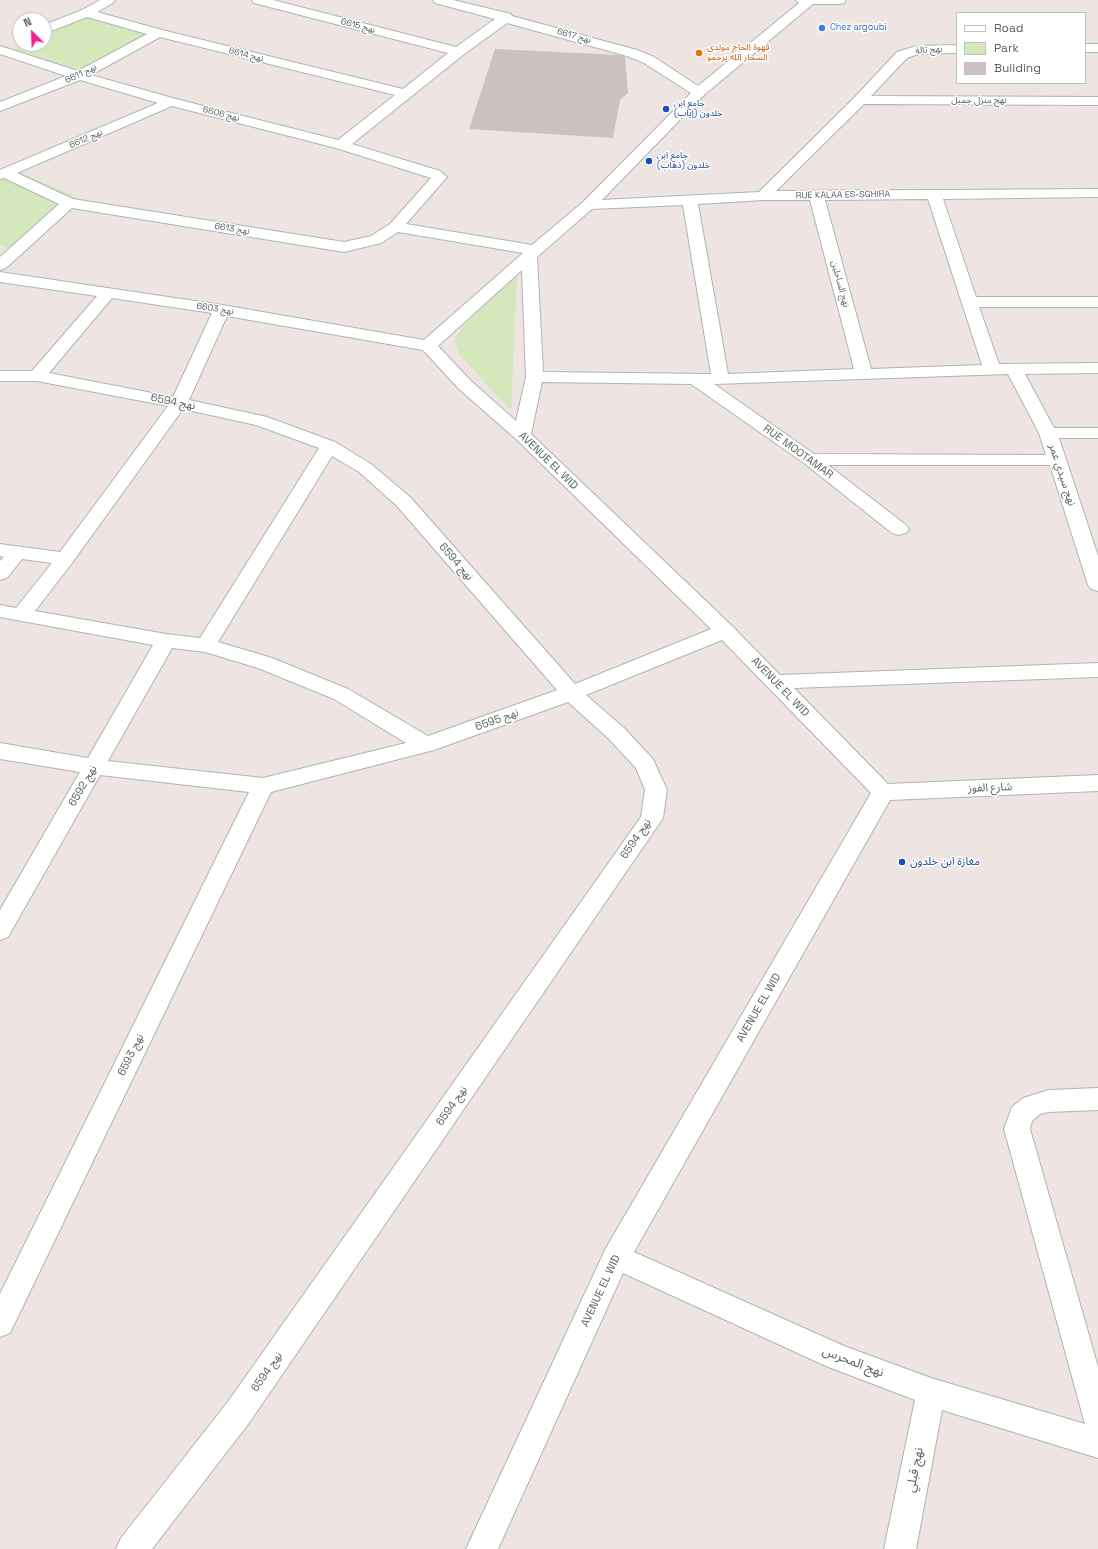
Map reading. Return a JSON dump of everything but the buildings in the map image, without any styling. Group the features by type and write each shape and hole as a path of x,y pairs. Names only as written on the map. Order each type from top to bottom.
{"street":[{"path":"52,27 86,13 109,0"},
{"name":"نهج 6615","path":"258,0 280,2 458,52"},
{"name":"نهج 6617","path":"439,0 506,17 632,53 648,60 699,92"},
{"path":"428,346 588,205 699,92 807,0 840,0"},
{"name":"نهج 6614","path":"86,13 158,33 406,94"},
{"path":"341,145 458,52 506,17"},
{"name":"نهج 6611","path":"0,107 79,76 158,33"},
{"path":"0,49 12,43"},
{"path":"1086,48 1098,48"},
{"name":"نهج 6606","path":"0,49 79,76 171,102 341,145 435,174 439,176 440,179"},
{"name":"نهج تالة","path":"860,100 902,56 916,50 956,49"},
{"path":"763,196 860,100"},
{"name":"نهج منزل جميل","path":"860,100 1098,101"},
{"name":"نهج 6612","path":"2,174 171,102"},
{"name":"نهج 6613","path":"2,174 69,203 344,247 376,240 395,227 440,179"},
{"name":"RUE KALAA ES-SGHIRA","path":"588,205 816,194 1098,193"},
{"name":"نهج الساحلين","path":"816,194 864,374"},
{"path":"934,194 992,370"},
{"path":"690,199 720,379"},
{"path":"0,265 69,203"},
{"path":"395,227 532,253"},
{"path":"522,435 535,377 532,253"},
{"name":"نهج 6603","path":"0,277 222,310 428,346"},
{"path":"37,376 109,292"},
{"path":"970,302 1098,302"},
{"path":"22,614 65,559 180,403 222,310"},
{"name":"AVENUE EL WID","path":"428,346 465,385 522,435 725,631 883,792 616,1257 482,1549"},
{"path":"535,377 720,379 1014,369 1098,368"},
{"name":"نهج سيدي عمر","path":"1014,369 1048,433 1098,585"},
{"name":"نهج 6594","path":"0,376 37,376 180,403 261,421 329,446 365,468 404,501 570,693 616,733 645,764 656,790 652,818 238,1413 132,1549"},
{"name":"RUE MOOTAMAR","path":"694,378 810,459 899,529"},
{"path":"1048,433 1098,433"},
{"path":"206,645 329,446"},
{"path":"810,459 1057,460"},
{"path":"0,574 9,551 65,559"},
{"path":"0,611 166,641 206,645 265,663 341,694 426,745"},
{"name":"نهج 6595","path":"263,786 426,745 570,693 725,631"},
{"name":"نهج 6592","path":"0,932 166,641"},
{"path":"776,682 1098,670"},
{"path":"0,751 94,767 263,786"},
{"name":"شارع الفوز","path":"883,792 1098,783"},
{"name":"نهج 6593","path":"0,1324 263,786"},
{"path":"1098,1099 1050,1101 1032,1106 1021,1115 1017,1129 1098,1420"},
{"name":"نهج المحرس","path":"616,1257 836,1356 931,1392 1098,1443"},
{"name":"نهج قبلي","path":"900,1549 931,1392"}],"green space":[{"path":"86,17 149,33 80,70 23,52 52,52 52,32"},
{"path":"20,172 82,200 17,254 0,244 0,180"},
{"path":"517,275 511,410 461,357 453,342 465,324"}],"place":[{"name":"Chez argoubi","path":"822,28"},
{"name":"قهوة الحاج مولدي السحار الله يرحمو","path":"699,53"},
{"name":"جامع ابن خلدون (إياب)","path":"666,109"},
{"name":"جامع ابن خلدون (ذهاب)","path":"649,161"},
{"name":"مغازة ابن خلدون","path":"902,862"}]}
